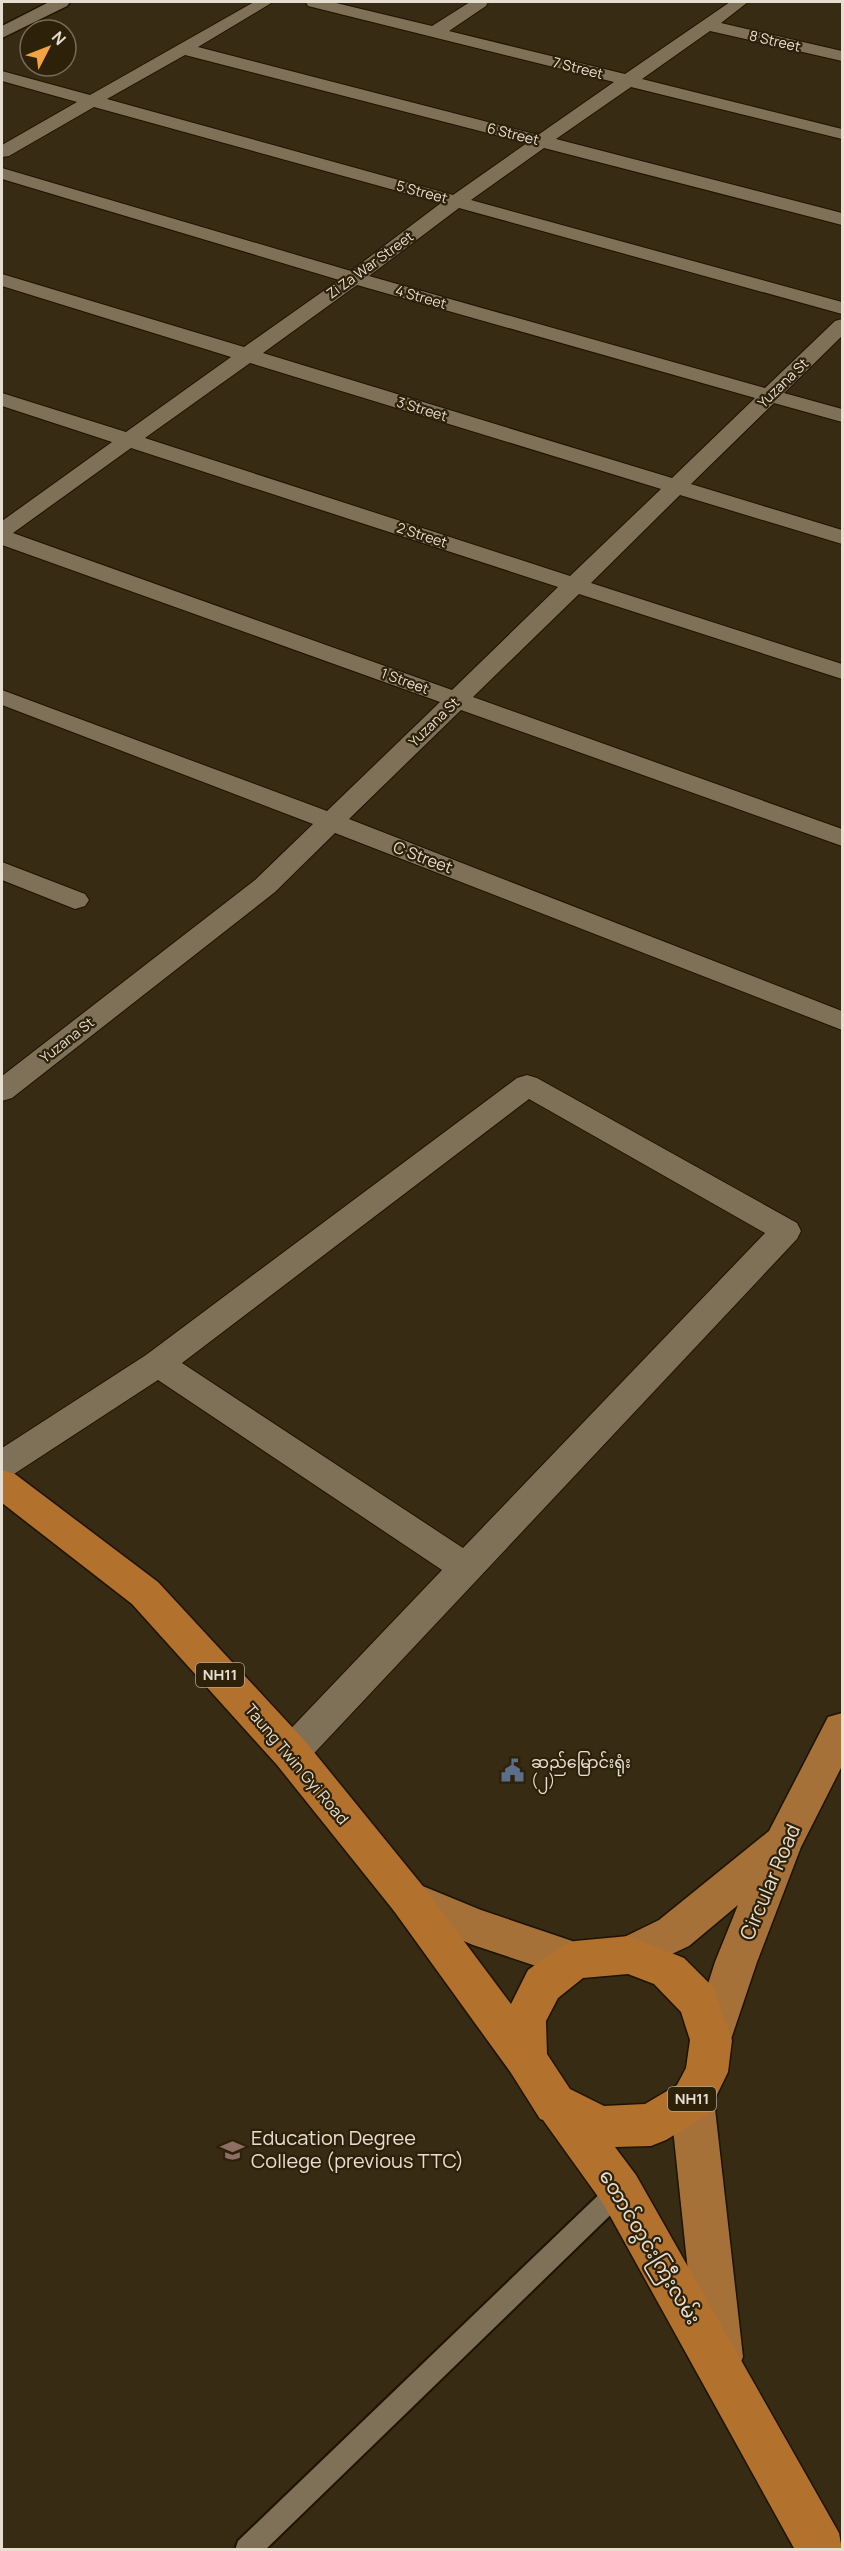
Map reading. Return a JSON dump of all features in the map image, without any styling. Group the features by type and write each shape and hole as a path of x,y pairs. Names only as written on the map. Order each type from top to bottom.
{"highway":[{"name":"Taung Twin Gyi Road","path":"2,1484 145,1593 291,1753 408,1898 526,2059"},
{"name":"NH11","path":"526,2059 555,2104 601,2127 651,2125 692,2100 707,2072 711,2040 698,2001 669,1971 629,1955 575,1960"},
{"path":"526,2059 525,2019 543,1984 575,1960"},
{"name":"တောင်တွင်းကြီးလမ်း","path":"555,2104 620,2190 720,2365"},
{"name":"NH11","path":"720,2365 822,2550"}],"main road":[{"name":"Circular Road","path":"711,2040 736,1962 783,1843 843,1729"},
{"path":"629,1955 674,1933 783,1843"},
{"path":"408,1898 474,1926 575,1960"},
{"path":"692,2100 720,2365"}],"street":[{"path":"2,33 61,2"},
{"path":"2,152 265,2"},
{"name":"7 Street","path":"314,2 843,134"},
{"path":"435,32 480,2"},
{"name":"Zi Za War Street","path":"2,531 354,278 456,201 544,142 740,2"},
{"name":"8 Street","path":"707,25 843,56"},
{"name":"6 Street","path":"184,49 843,219"},
{"name":"5 Street","path":"2,76 843,308"},
{"name":"4 Street","path":"2,173 354,278 843,416"},
{"name":"3 Street","path":"2,280 843,537"},
{"name":"Yuzana St","path":"2,1090 265,886 843,325"},
{"name":"2 Street","path":"2,399 843,672"},
{"name":"1 Street","path":"2,537 843,838"},
{"name":"C Street","path":"2,697 332,822 843,1021"},
{"path":"2,870 75,900"},
{"path":"2,1465 158,1364 527,1085 786,1231 291,1753"},
{"path":"158,1364 466,1569"}],"lane":[{"path":"247,2550 620,2190"}],"place":[{"name":"ဆည်မြောင်းရုံး (၂)","path":"513,1771"},
{"name":"Education Degree College (previous TTC)","path":"233,2150"}]}
